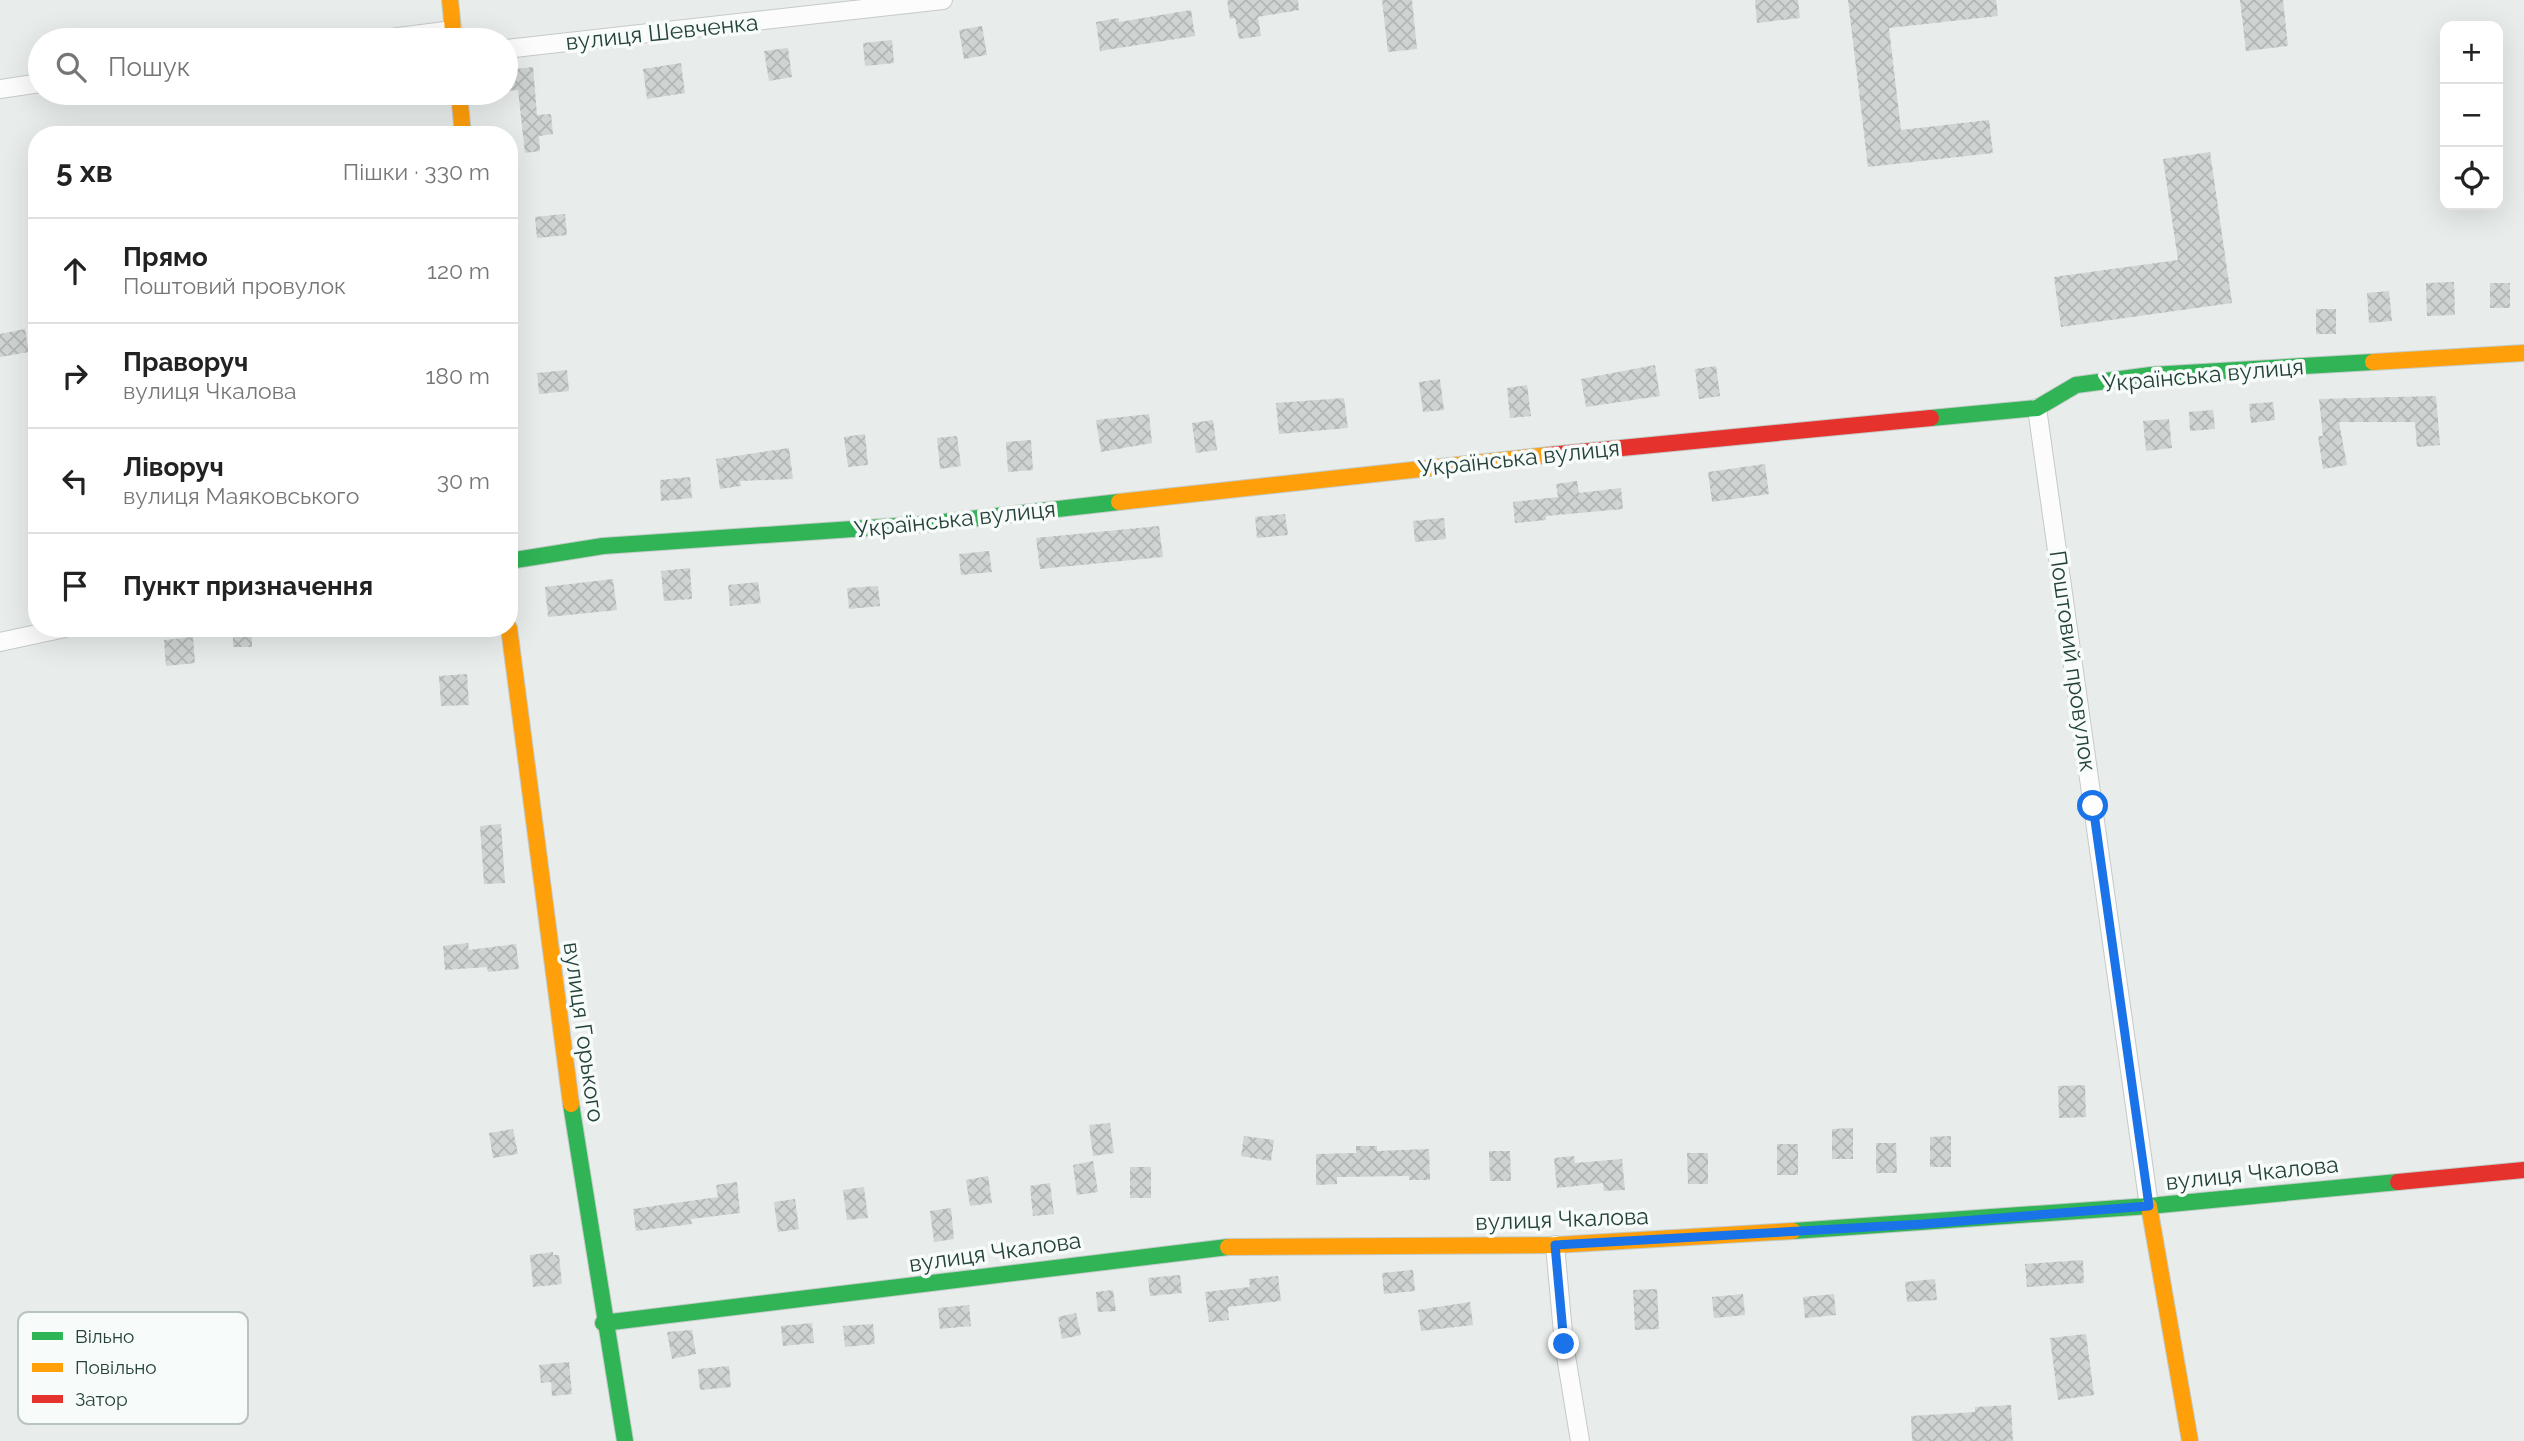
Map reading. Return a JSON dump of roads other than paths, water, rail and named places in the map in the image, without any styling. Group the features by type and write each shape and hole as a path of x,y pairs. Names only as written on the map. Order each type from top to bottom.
{"street":[{"path":"450,0 452,28"},
{"name":"вулиця Шевченка","path":"518,48 943,0"},
{"path":"0,89 28,85"},
{"path":"460,105 462,126"},
{"name":"Українська вулиця","path":"518,560 603,547 926,524 1470,462 2037,408 2076,386 2151,375 2524,353"},
{"name":"Поштовий провулок","path":"2037,408 2149,1206"},
{"path":"0,642 28,636"},
{"name":"вулиця Горького","path":"510,637 548,946 603,1323 625,1441"},
{"name":"вулиця Чкалова","path":"603,1323 730,1310 1208,1247 1555,1245 1923,1224 2149,1206 2524,1170"},
{"path":"2149,1206 2190,1441"},
{"path":"1555,1245 1564,1344 1580,1441"}]}
